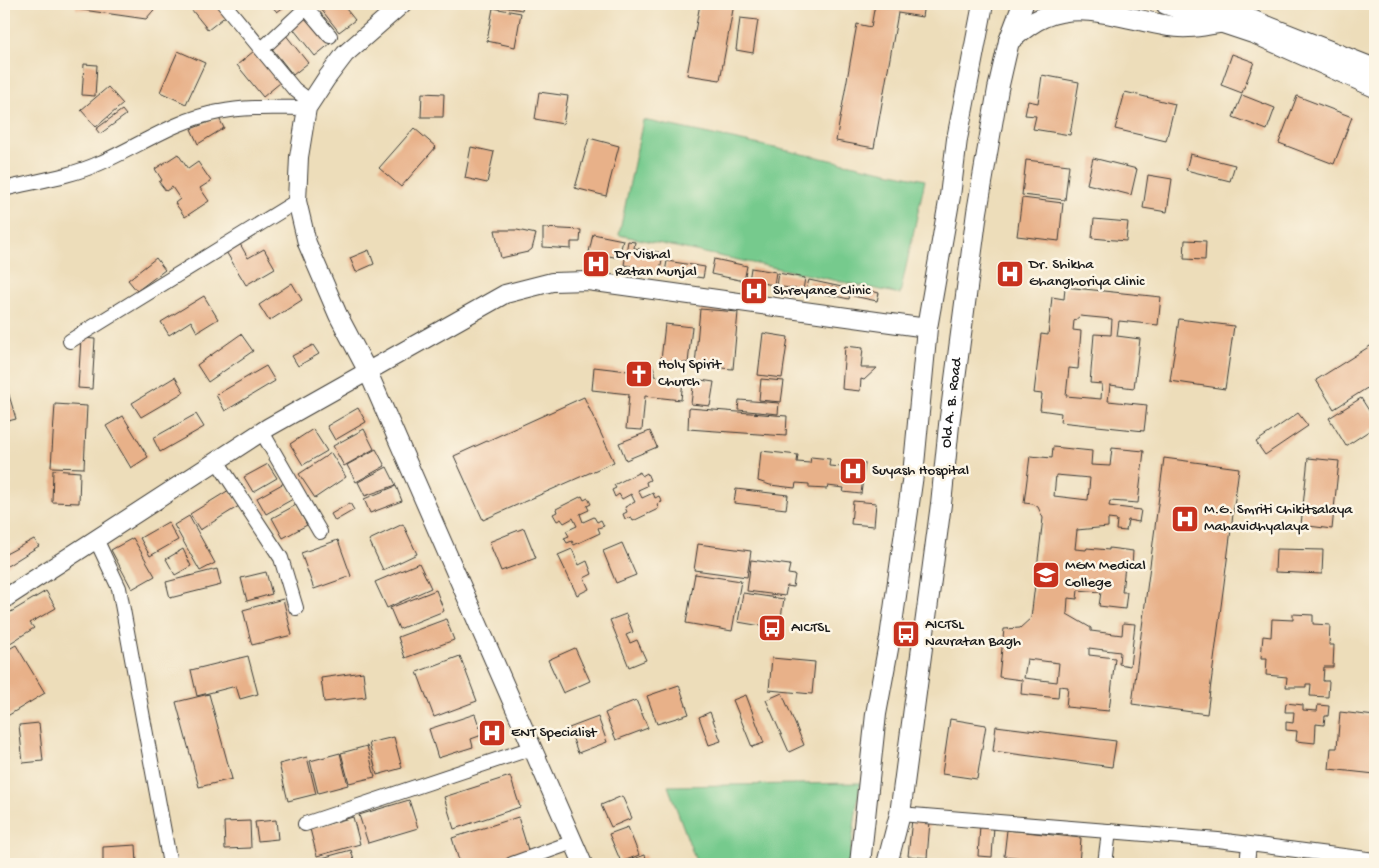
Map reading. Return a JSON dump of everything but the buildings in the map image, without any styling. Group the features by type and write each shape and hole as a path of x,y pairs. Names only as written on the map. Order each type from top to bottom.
{"main road":[{"path":"860,864 876,714 890,638 913,475 927,328 958,139 983,4"},
{"name":"Old A. B. Road","path":"887,864 900,814 977,212 1008,40 1024,4"},
{"path":"1166,4 1256,34 1375,87"},
{"path":"1211,4 1375,69"},
{"path":"1008,40 1033,22 1061,11 1092,10 1170,26 1196,28 1221,23"}],"street":[{"path":"224,4 309,105"},
{"path":"402,4 345,54 309,105 299,157 296,201 307,243 338,315 368,372 583,864"},
{"path":"262,50 304,6 330,36"},
{"path":"4,189 65,176 99,164 189,120 219,112 309,105"},
{"path":"70,341 296,201"},
{"path":"4,599 262,432 505,294 552,282 588,281 927,328"},
{"path":"262,432 320,532"},
{"path":"217,461 280,558 296,608"},
{"path":"96,539 120,588 170,864"},
{"path":"305,824 532,748"},
{"path":"900,814 1218,840 1366,861"},
{"path":"1104,864 1109,831"},
{"path":"512,864 573,842"},
{"path":"1247,864 1249,845"}],"green space":[{"path":"643,120 925,180 900,294 619,235"},
{"path":"860,783 849,864 697,864 668,786"}],"place":[{"name":"Dr Vishal Ratan Munjal","path":"596,264"},
{"name":"Dr. Shikha Ghanghoriya Clinic","path":"1010,274"},
{"name":"Shreyance Clinic","path":"754,291"},
{"name":"Holy Spirit Church","path":"639,374"},
{"name":"Suyash Hospital","path":"853,471"},
{"name":"M.G. Smriti Chikitsalaya Mahavidhyalaya","path":"1185,519"},
{"name":"MGM Medical College","path":"1046,575"},
{"name":"AICTSL","path":"772,628"},
{"name":"AICTSL Navratan Bagh","path":"906,634"},
{"name":"ENT Specialist","path":"492,733"}]}
